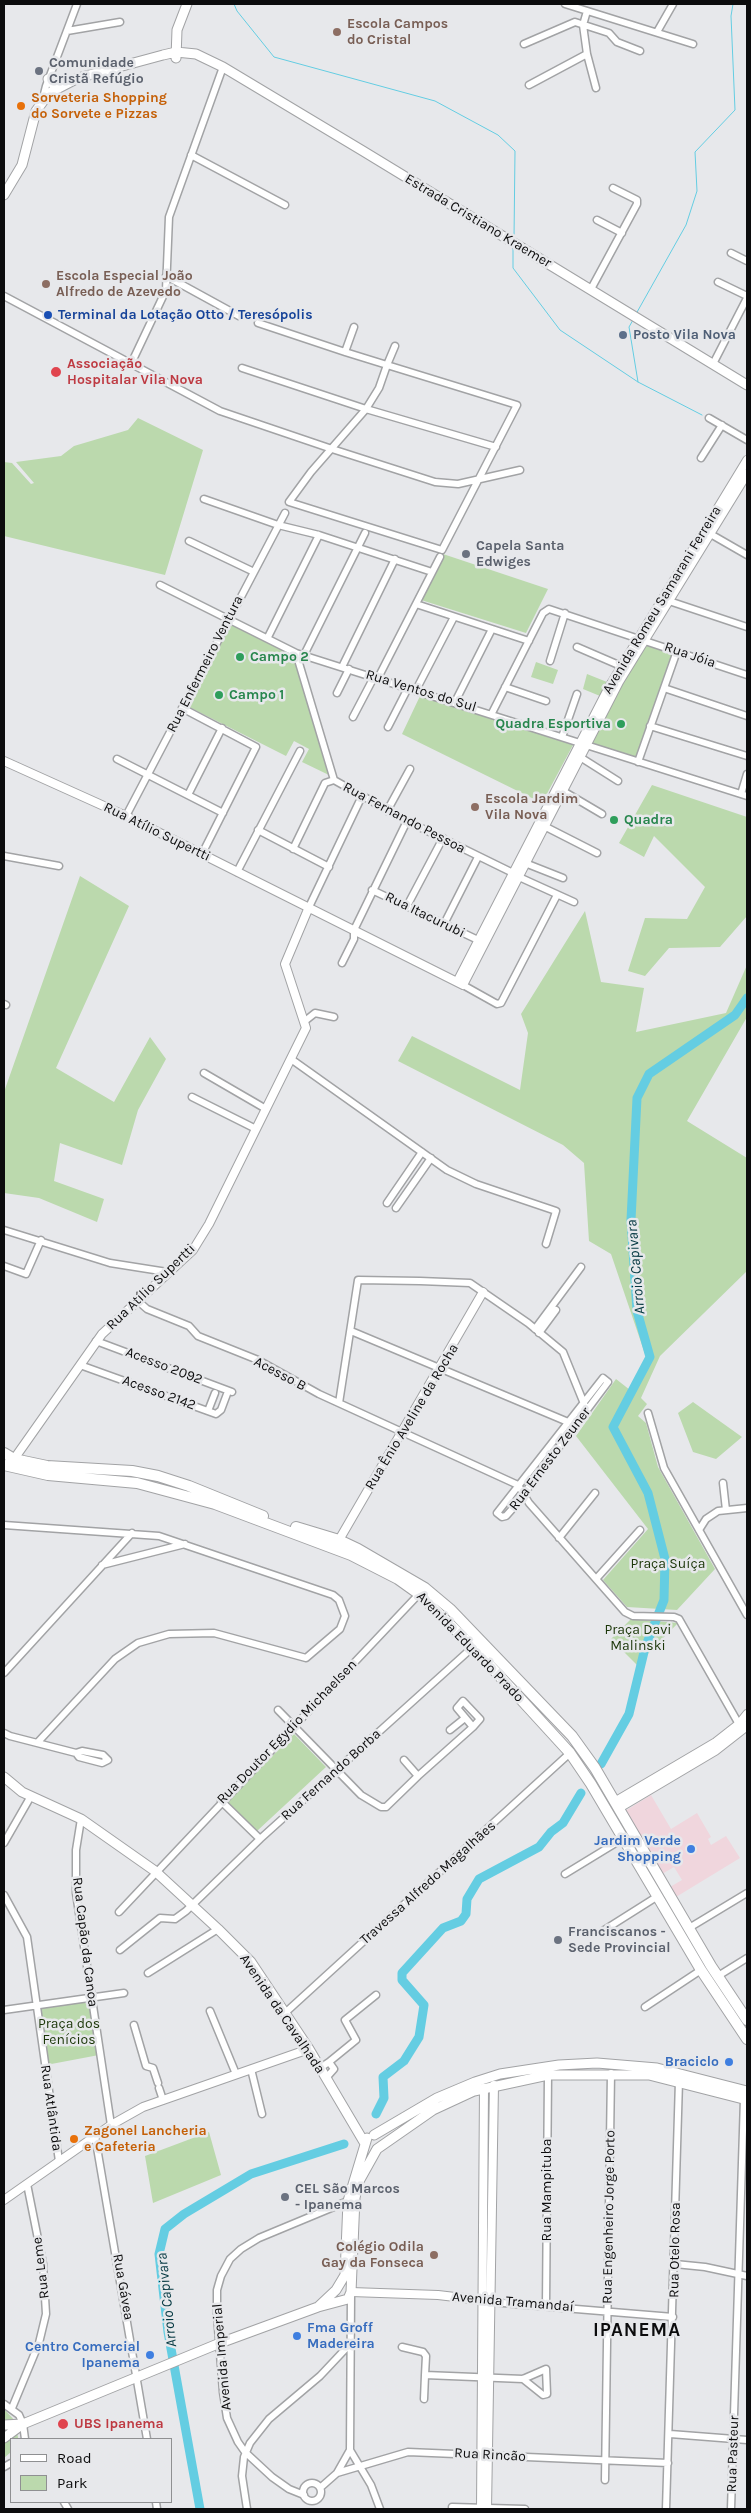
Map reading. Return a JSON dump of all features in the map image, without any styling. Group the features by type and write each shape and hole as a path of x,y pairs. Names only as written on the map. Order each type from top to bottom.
{"main road":[{"path":"163,55 176,34 187,4"},
{"path":"176,34 196,54"},
{"path":"176,34 176,55"},
{"name":"Estrada Cristiano Kraemer","path":"123,67 163,55 196,54 223,67 747,385"},
{"name":"Estrada Cristiano Kraemer","path":"50,93 78,78 176,55 206,60"},
{"path":"4,195 22,165 36,111 50,93 48,79"},
{"name":"Avenida Eduardo Prado","path":"4,1454 14,1459 48,1466 140,1478 188,1490 337,1544 408,1577 450,1609 572,1736 595,1768 680,1914 747,2020"},
{"name":"Avenida Eduardo Prado","path":"4,1465 48,1476 140,1478"},
{"name":"Avenida Eduardo Prado","path":"188,1490 315,1541 337,1544 420,1594 570,1753 624,1838 701,1970 747,2039"},
{"name":"Avenida da Cavalhada","path":"4,1777 32,1796 81,1819 155,1871 218,1929 251,1962 354,2124 368,2139 371,2150 377,2148"},
{"path":"612,1820 612,1810 617,1805"},
{"path":"666,1909 673,1915 680,1914"},
{"path":"348,2295 337,2296 338,2288 345,2275 348,2201 368,2139 438,2098 475,2082 500,2074 559,2065 597,2063 657,2068 746,2096"},
{"path":"377,2148 433,2110 484,2088 548,2075 649,2074 746,2096"},
{"path":"348,2295 355,2198 358,2183 380,2142 368,2139"},
{"path":"338,2288 346,2285 348,2295"},
{"name":"Avenida Tramandaí","path":"318,2307 338,2288"},
{"name":"Avenida Tramandaí","path":"7,2430 220,2343 348,2295"}],"street":[{"path":"50,93 48,79 77,4"},
{"path":"564,4 693,44"},
{"path":"657,32 674,4"},
{"path":"587,11 583,25 587,54 596,88"},
{"path":"67,31 120,22"},
{"path":"524,44 570,22 609,33 617,42 640,51"},
{"path":"529,85 587,54"},
{"path":"131,364 166,290 169,217 223,67"},
{"path":"191,155 284,205"},
{"path":"591,289 638,202 613,188"},
{"path":"596,220 622,233"},
{"path":"732,253 747,259"},
{"path":"166,276 239,316"},
{"path":"713,364 747,297 718,282"},
{"path":"4,296 220,411 332,449 435,482 458,484 520,470"},
{"path":"258,323 345,352 387,365 517,405 442,550 289,502 311,472 366,409 379,388 387,365 394,346"},
{"path":"345,352 354,327"},
{"path":"242,368 366,409 496,447"},
{"path":"709,418 747,440"},
{"path":"701,458 722,425"},
{"name":"Avenida Romeu Samarani Ferreira","path":"460,984 622,666 669,601 747,460"},
{"name":"Avenida Romeu Samarani Ferreira","path":"516,875 526,863 535,837 544,826 562,791 564,782 580,757 583,744 642,639 707,532 747,474"},
{"path":"204,499 278,525 319,535 432,572"},
{"name":"Rua Enfermeiro Ventura","path":"126,816 284,512"},
{"path":"707,532 747,555"},
{"path":"304,655 365,533"},
{"path":"268,637 319,535"},
{"path":"189,541 252,571"},
{"path":"353,716 416,604 440,557"},
{"path":"342,667 395,559"},
{"name":"Rua Ventos do Sul","path":"160,585 268,637 296,653 492,713 562,738 744,795"},
{"path":"669,601 747,627"},
{"path":"416,604 529,640 492,713"},
{"name":"Rua Jóia","path":"529,640 547,609 565,613 747,675"},
{"path":"550,661 565,613"},
{"path":"416,690 454,616"},
{"path":"455,702 492,629"},
{"path":"577,648 622,666"},
{"path":"638,762 677,651"},
{"name":"Rua Fernando Pessoa","path":"296,653 334,780 407,821 574,902"},
{"path":"337,693 349,669"},
{"path":"505,687 546,701"},
{"path":"388,727 408,688"},
{"path":"664,688 747,716"},
{"path":"562,738 577,694"},
{"path":"182,708 256,746 202,854"},
{"path":"650,726 747,756"},
{"path":"188,795 222,728"},
{"path":"237,872 300,751"},
{"path":"580,757 618,781"},
{"path":"117,759 223,813"},
{"name":"Rua Atílio Supertti","path":"4,761 126,816 460,984"},
{"path":"387,810 410,769"},
{"path":"744,795 747,774"},
{"path":"293,848 325,783 334,780"},
{"path":"562,791 602,814"},
{"path":"305,1021 285,964 309,907 362,796"},
{"path":"342,963 354,939 354,930 372,890 407,821"},
{"path":"544,826 597,853"},
{"path":"258,830 329,867"},
{"path":"407,906 443,838"},
{"path":"4,856 59,866"},
{"path":"444,924 478,857"},
{"path":"526,863 563,878"},
{"name":"Rua Itacurubi","path":"372,890 478,940"},
{"path":"460,984 499,1004 557,895"},
{"name":"Avenida Romeu Samarani Ferreira","path":"460,984 478,940 498,911"},
{"name":"Rua Atílio Supertti","path":"14,1459 96,1341 167,1272 193,1250 209,1224 291,1059 306,1028 305,1021 315,1013 334,1017"},
{"path":"291,1059 447,1170 476,1184 556,1212 546,1244"},
{"path":"204,1072 266,1109"},
{"path":"192,1097 256,1129"},
{"path":"388,1203 422,1152"},
{"path":"396,1208 431,1158"},
{"path":"4,1230 110,1263 167,1272"},
{"path":"4,1266 26,1274 40,1240"},
{"path":"537,1331 582,1267"},
{"path":"339,1403 358,1280 470,1283 563,1352 587,1411"},
{"name":"Rua Ênio Aveline da Rocha","path":"337,1544 441,1368 483,1292"},
{"name":"Acesso B","path":"138,1301 148,1309 189,1326 198,1336 258,1360 339,1403 518,1486"},
{"path":"537,1331 556,1310"},
{"path":"351,1331 568,1422"},
{"name":"Acesso 2092","path":"96,1341 230,1393"},
{"name":"Acesso 2142","path":"80,1365 208,1411 219,1413 230,1393"},
{"name":"Rua Ernesto Zeuner","path":"602,1378 608,1382 587,1411 505,1517 497,1513 602,1378"},
{"path":"208,1411 215,1392"},
{"path":"648,1412 664,1468 747,1615"},
{"path":"723,1483 726,1510"},
{"path":"518,1486 529,1503 559,1538 629,1614 679,1619 743,1727"},
{"path":"559,1538 595,1493"},
{"path":"700,1530 706,1519 726,1510 747,1508"},
{"path":"4,1525 159,1536 333,1595 342,1607 345,1616 342,1625 306,1658 214,1633 169,1634 138,1643 115,1659 38,1742"},
{"path":"596,1579 640,1530"},
{"path":"4,1673 132,1533"},
{"path":"101,1565 186,1544"},
{"name":"Rua Doutor Egydio Michaelsen","path":"119,1912 221,1801 420,1594"},
{"name":"Rua Fernando Borba","path":"120,1950 160,1918 175,1918 193,1905 260,1839 472,1647"},
{"path":"278,1710 361,1795 381,1807 386,1807 473,1727 480,1718 463,1701 456,1708 473,1727"},
{"path":"617,1805 715,1751 743,1727 747,1714"},
{"path":"450,1730 465,1718"},
{"path":"4,1733 76,1753"},
{"name":"Travessa Alfredo Magalhães","path":"285,2014 570,1753"},
{"path":"404,1760 418,1776"},
{"path":"4,1843 32,1796"},
{"path":"221,1801 260,1839"},
{"name":"Rua Capão da Canoa","path":"81,1819 76,1850 76,1893 111,2125"},
{"path":"565,1874 624,1838"},
{"path":"689,1928 747,1893"},
{"name":"Rua Atlântida","path":"4,1895 27,1937 59,2161"},
{"path":"601,1932 658,1896"},
{"path":"148,1973 218,1929"},
{"path":"718,1976 747,1958"},
{"path":"645,2007 701,1970"},
{"path":"4,2010 124,1993"},
{"path":"320,2068 356,2040 345,2020 376,1995"},
{"path":"210,2011 236,2074"},
{"path":"134,2025 146,2066 153,2068 162,2100"},
{"path":"4,2200 111,2125 143,2108 308,2049"},
{"path":"326,2078 334,2071 329,2062"},
{"path":"251,2069 262,2114"},
{"name":"Rua Engenheiro Jorge Porto","path":"605,2480 612,2074"},
{"name":"Rua Mampituba","path":"546,2305 548,2075"},
{"name":"Rua Otelo Rosa","path":"666,2509 670,2434 679,2081"},
{"path":"484,2508 488,2163 494,2085"},
{"path":"484,2088 488,2163"},
{"name":"Rua Pasteur","path":"730,2509 746,2096"},
{"name":"Rua Gávea","path":"95,2136 138,2377 147,2438"},
{"name":"Rua Leme","path":"12,2408 39,2343 46,2314 44,2264 27,2184"},
{"name":"Avenida Imperial","path":"304,2495 289,2489 272,2478 238,2442 228,2418 223,2392 217,2290 221,2276 230,2260 241,2249 259,2238 348,2201"},
{"path":"675,2264 747,2276"},
{"path":"337,2473 350,2450 352,2342 348,2295"},
{"name":"Avenida Tramandaí","path":"348,2295 438,2295 673,2317"},
{"path":"247,2509 242,2476 246,2452 258,2432 269,2419 320,2376 352,2342"},
{"path":"402,2347 420,2350 426,2356 424,2399"},
{"path":"426,2375 524,2380 547,2370 547,2394 543,2395 524,2380"},
{"path":"4,2404 12,2408 24,2424 25,2438"},
{"path":"670,2434 747,2440"},
{"path":"350,2450 370,2485 380,2509"},
{"name":"Rua Rincão","path":"320,2488 337,2473 408,2452 668,2463"},
{"path":"313,2501 320,2496 320,2488 309,2484 305,2487 304,2495 313,2501 314,2509"},
{"path":"452,2507 525,2509"}],"shaded area":[{"name":"Jardim Verde Shopping","path":"651,1795 671,1829 697,1813 711,1837 708,1839 711,1845 726,1836 740,1858 676,1897 670,1887 682,1880 674,1867 662,1874 625,1811"}],"green space":[{"path":"138,418 203,450 165,575 4,536 4,462 12,463 31,484 34,483 16,462 61,456 74,446 128,430"},
{"path":"443,554 548,589 526,633 421,600"},
{"path":"231,624 293,655 331,776 302,762 309,749 294,741 286,756 189,707"},
{"path":"648,644 672,654 637,759 591,744 626,676"},
{"name":"Quadra Esportiva","path":"536,662 558,670 553,684 531,677"},
{"path":"587,674 607,682 600,696 583,689"},
{"path":"420,696 573,745 542,803 402,734"},
{"path":"652,785 747,817 747,916 720,947 669,948 645,976 628,971 645,918 687,919 705,887 654,836 644,857 619,843"},
{"path":"80,876 129,906 56,1068 114,1102 150,1037 166,1059 138,1110 122,1165 60,1143 54,1181 104,1199 97,1222 39,1198 4,1193 4,1092"},
{"name":"Praça Suíça","path":"585,911 601,982 644,988 636,1032 726,1013 747,965 747,1017 687,1121 747,1158 747,1271 660,1356 641,1398 647,1404 638,1416 646,1423 658,1467 715,1569 677,1610 627,1607 603,1580 648,1529 576,1436 616,1379 630,1390 646,1357 611,1254 589,1241 584,1163 563,1145 398,1061 412,1036 520,1090 528,1033 521,1014"},
{"path":"693,1402 742,1437 716,1459 693,1452 678,1413"},
{"name":"Praça Davi Malinski","path":"631,1619 678,1623 637,1665 611,1639"},
{"path":"294,1734 326,1767 257,1831 227,1802"},
{"name":"Praça dos Fenícios","path":"90,1999 99,2055 46,2065 39,2007"},
{"path":"209,2132 221,2175 153,2203 145,2156"},
{"path":"4,2409 16,2422 18,2438 10,2438 10,2453 4,2458"}],"waterway":[{"path":"234,4 237,11 274,57 435,101 498,135 515,151 514,239"},
{"path":"636,314 686,225 697,191 695,152 735,110 731,16 733,4"},
{"path":"513,248 513,268 560,330 638,382 702,415"},
{"path":"633,320 629,327 638,382"},
{"name":"Arroio Capivara","path":"601,1764 629,1714 645,1648 664,1600 665,1559 648,1493 613,1427 650,1357 637,1311 631,1220 637,1098 649,1074 735,1015 747,998"},
{"name":"Arroio Capivara","path":"376,2114 384,2098 383,2077 404,2061 419,2037 424,2005 402,1980 402,1973 443,1928 461,1921 466,1914 467,1899 479,1879 539,1847 551,1832 563,1823 581,1793"},
{"name":"Arroio Capivara","path":"200,2509 168,2332 159,2254 165,2229 184,2214 251,2174 344,2144"}],"place":[{"name":"Escola Campos do Cristal","path":"337,32"},
{"name":"Comunidade Cristã Refúgio","path":"39,71"},
{"name":"Sorveteria Shopping do Sorvete e Pizzas","path":"21,106"},
{"name":"Escola Especial João Alfredo de Azevedo","path":"46,284"},
{"name":"Terminal da Lotação Otto / Teresópolis","path":"48,315"},
{"name":"Posto Vila Nova","path":"623,335"},
{"name":"Associação Hospitalar Vila Nova","path":"56,372"},
{"name":"Capela Santa Edwiges","path":"466,554"},
{"name":"Campo 2","path":"240,657"},
{"name":"Campo 1","path":"219,695"},
{"name":"Quadra Esportiva","path":"621,724"},
{"name":"Escola Jardim Vila Nova","path":"475,807"},
{"name":"Quadra","path":"614,820"},
{"name":"Jardim Verde Shopping","path":"691,1849"},
{"name":"Franciscanos - Sede Provincial","path":"558,1940"},
{"name":"Braciclo","path":"729,2062"},
{"name":"Zagonel Lancheria e Cafeteria","path":"74,2139"},
{"name":"CEL São Marcos - Ipanema","path":"285,2197"},
{"name":"Colégio Odila Gay da Fonseca","path":"434,2255"},
{"name":"Fma Groff Madereira","path":"297,2336"},
{"name":"Centro Comercial Ipanema","path":"150,2355"},
{"name":"UBS Ipanema","path":"63,2424"}],"district":[{"name":"IPANEMA","path":"637,2331"}]}
